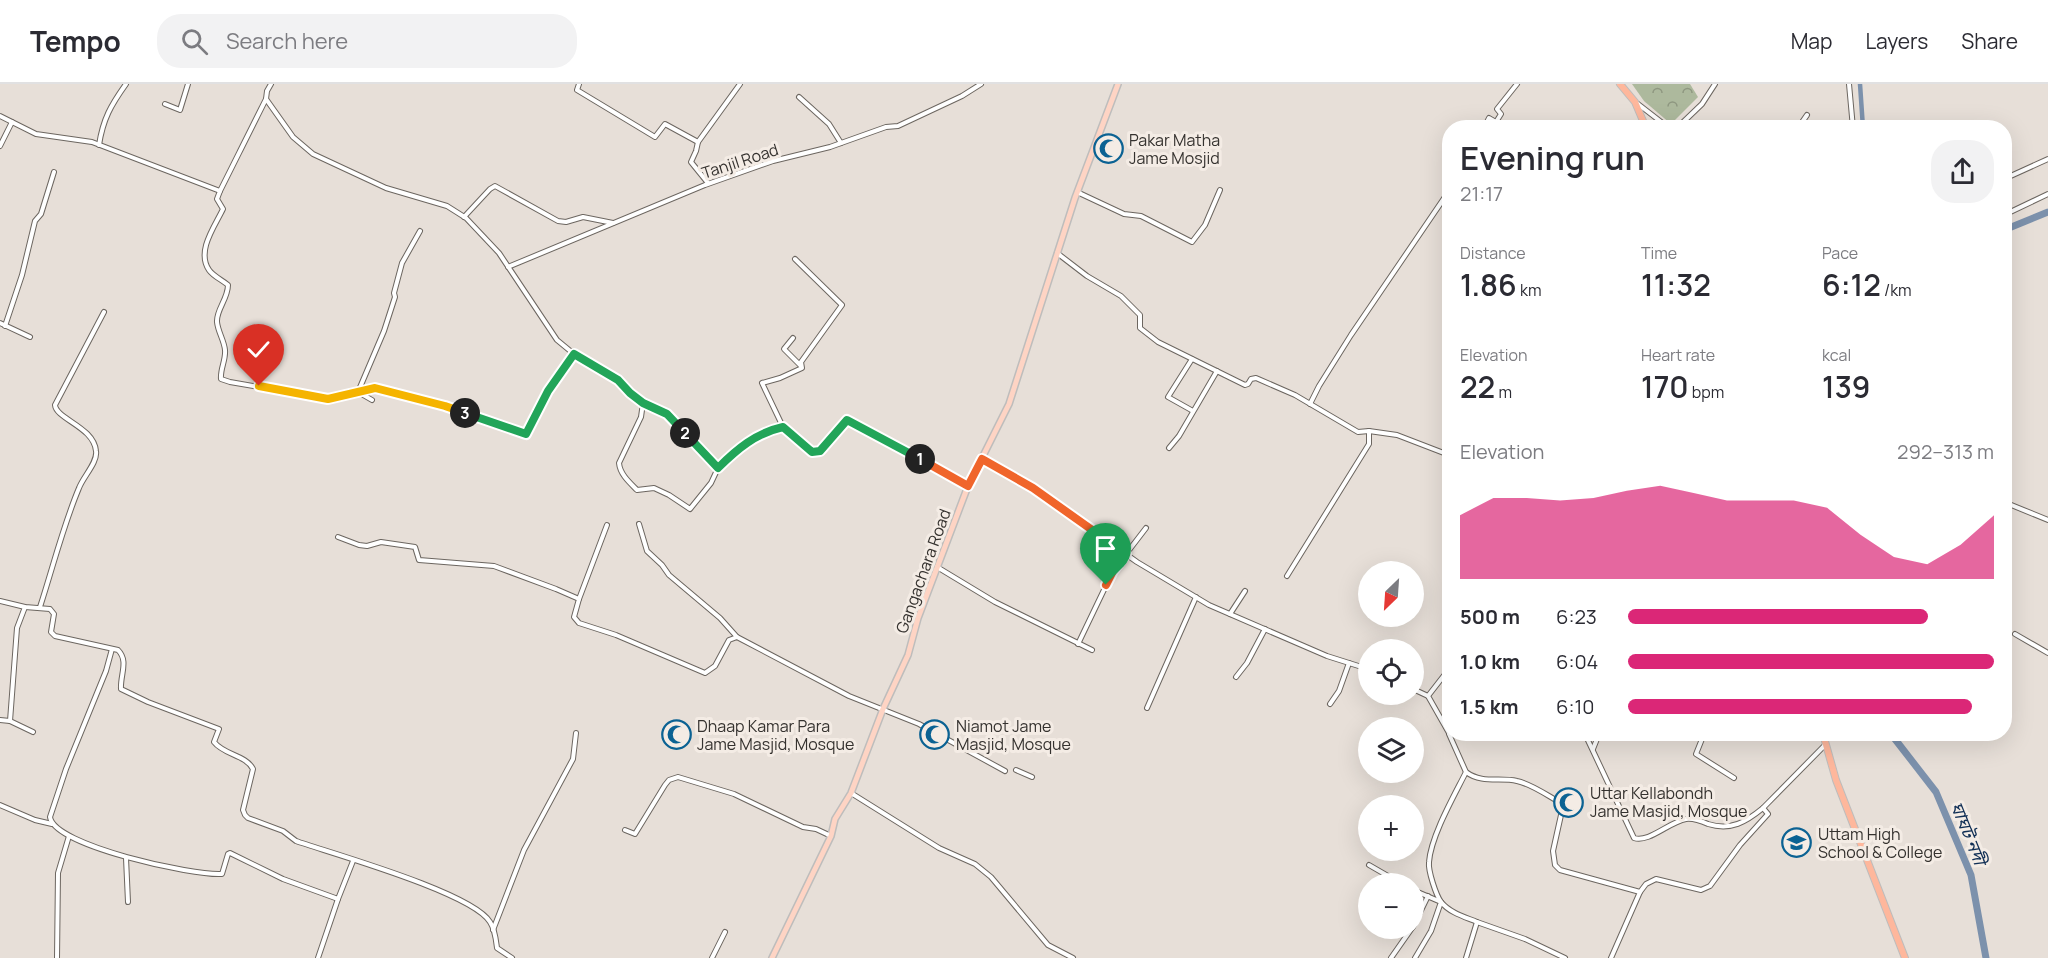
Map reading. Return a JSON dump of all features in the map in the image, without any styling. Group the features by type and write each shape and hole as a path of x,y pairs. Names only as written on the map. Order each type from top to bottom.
{"highway":[{"path":"1620,84 1635,102 1643,120"},
{"path":"1825,741 1836,780 1905,958"}],"main road":[{"name":"Gangachara Road","path":"772,958 831,836 835,819 851,793 883,709 908,655 918,618 968,486 1009,404 1077,192 1118,84"}],"street":[{"path":"99,145 102,124 117,95 126,84"},
{"path":"165,104 180,110 188,84"},
{"path":"271,84 266,99 219,191 217,199 223,209 206,244 204,254 209,270 228,285 228,294 219,310 217,321 225,348 221,379 328,399 375,388 445,406 526,434 548,391 574,354"},
{"path":"579,84 577,90 655,137 665,124 698,142"},
{"path":"708,183 691,162 698,142 740,84"},
{"name":"Tanjil Road","path":"508,267 708,183 886,127 898,126 962,96 981,84"},
{"path":"1497,120 1501,114 1497,109 1516,84"},
{"path":"1685,120 1702,104 1715,84"},
{"path":"1849,84 1852,120"},
{"path":"799,97 829,124 841,143"},
{"path":"266,99 293,137 313,154 386,188 447,206 464,217 492,245 556,340 574,354 618,380 643,403 667,414 718,468"},
{"path":"1635,102 1659,120"},
{"path":"1804,120 1807,115"},
{"path":"0,116 36,134 99,145 219,191"},
{"path":"0,146 12,122"},
{"path":"2012,175 2048,159"},
{"path":"5,326 22,275 35,221 41,214 54,172"},
{"path":"464,217 495,186 558,222 583,217 613,223"},
{"path":"1077,192 1124,214 1141,216 1192,242 1205,225 1220,190"},
{"path":"2012,211 2048,194"},
{"path":"1310,404 1351,335 1442,201"},
{"path":"358,392 384,331 395,297 402,263 420,231"},
{"path":"1057,253 1087,276 1121,296 1140,315 1140,328 1158,342 1247,386 1251,379 1256,378 1310,404 1358,432 1369,431 1397,435 1442,452"},
{"path":"795,260 842,305 801,362 802,367"},
{"path":"40,607 79,486 97,455 96,448 85,431 58,413 55,405 104,312"},
{"path":"0,323 30,337"},
{"path":"793,338 784,349 802,367"},
{"path":"1192,359 1168,397 1193,411"},
{"path":"802,367 780,378 762,383 783,427 812,452 820,451 844,421 850,420 968,486"},
{"path":"1169,448 1179,436 1217,371"},
{"path":"358,392 372,400"},
{"path":"643,403 641,417 619,463 620,469 637,490 654,488 690,508 711,483 718,468 738,449 754,438 783,427"},
{"path":"1287,576 1369,444 1369,431"},
{"path":"982,459 1033,488 1126,554 1196,597 1327,656 1358,666"},
{"path":"2012,505 2048,520"},
{"path":"639,524 647,551 669,575 720,618 737,638 849,696 919,724 1005,771"},
{"path":"607,525 574,616 579,623 616,635 705,673 715,666 729,640 737,638"},
{"path":"1078,644 1109,578 1146,528"},
{"path":"338,537 359,545 367,546 381,542 414,547 417,548 419,560 494,566 579,599"},
{"path":"937,567 995,602 1092,650"},
{"path":"1230,614 1245,591"},
{"path":"1147,708 1196,597"},
{"path":"0,602 50,609 54,614 51,632 55,636 118,650 124,658 121,689 219,729 214,742 219,749 250,764 253,774 243,810 245,815 283,831 296,841 416,881 475,909 490,920 497,948 512,958"},
{"path":"10,721 17,628 25,607"},
{"path":"1236,677 1247,663 1265,629"},
{"path":"2015,634 2048,653"},
{"path":"53,824 50,817 66,769 106,671 112,649"},
{"path":"1330,704 1339,692 1349,663"},
{"path":"1428,696 1442,678"},
{"path":"1424,694 1428,696 1442,721"},
{"path":"0,720 10,721 33,732"},
{"path":"493,930 524,850 573,759 576,733"},
{"path":"1452,741 1466,772 1471,776 1489,781 1517,781 1561,803 1563,806 1553,851 1555,865 1560,870 1640,892"},
{"path":"1588,741 1634,838 1640,840 1675,822 1689,819 1719,827 1730,827 1749,820 1826,744"},
{"path":"1593,750 1596,741"},
{"path":"1701,741 1696,754 1734,778"},
{"path":"1016,770 1032,777"},
{"path":"1466,772 1439,830 1429,863 1432,880 1441,902 1457,914 1525,939 1565,958"},
{"path":"625,830 635,834 665,784 678,777 734,794 803,827 816,829 831,836"},
{"path":"851,793 939,848 975,864 991,877 1048,945 1073,958"},
{"path":"0,806 35,820 53,824 69,836 126,858 170,868 219,875 224,872 230,853 283,879 338,899"},
{"path":"1611,958 1640,892 1646,884 1656,879 1701,890 1710,886 1740,845 1768,814 1763,808"},
{"path":"57,958 58,873 69,836"},
{"path":"126,858 128,902"},
{"path":"318,958 353,861"},
{"path":"1369,865 1383,873"},
{"path":"1415,958 1431,931 1441,902 1424,894"},
{"path":"1424,904 1428,896"},
{"path":"1466,958 1477,922"},
{"path":"711,958 725,932"},
{"path":"1391,958 1404,939"}],"green space":[{"path":"1632,84 1690,84 1698,97 1675,120 1666,120 1644,101"}],"waterway":[{"path":"1860,84 1862,120"},
{"name":"ঘাঘট নদী","path":"2012,227 2048,212"},
{"name":"ঘাঘট নদী","path":"1896,741 1936,792 1971,875 1986,958"}],"place":[{"name":"Pakar Matha Jame Mosjid","path":"1108,149"},
{"name":"Dhaap Kamar Para Jame Masjid, Mosque","path":"676,735"},
{"name":"Niamot Jame Masjid, Mosque","path":"935,735"},
{"name":"Uttar Kellabondh Jame Masjid, Mosque","path":"1569,802"},
{"name":"Uttam High School & College","path":"1797,843"}],"route":[{"path":"259,386 328,399 375,388 445,406 526,434 548,391 574,354 618,380 643,403 667,414 718,468 754,438 783,427 816,453 847,420 968,486 982,459 1033,488 1126,554 1106,585"}]}
